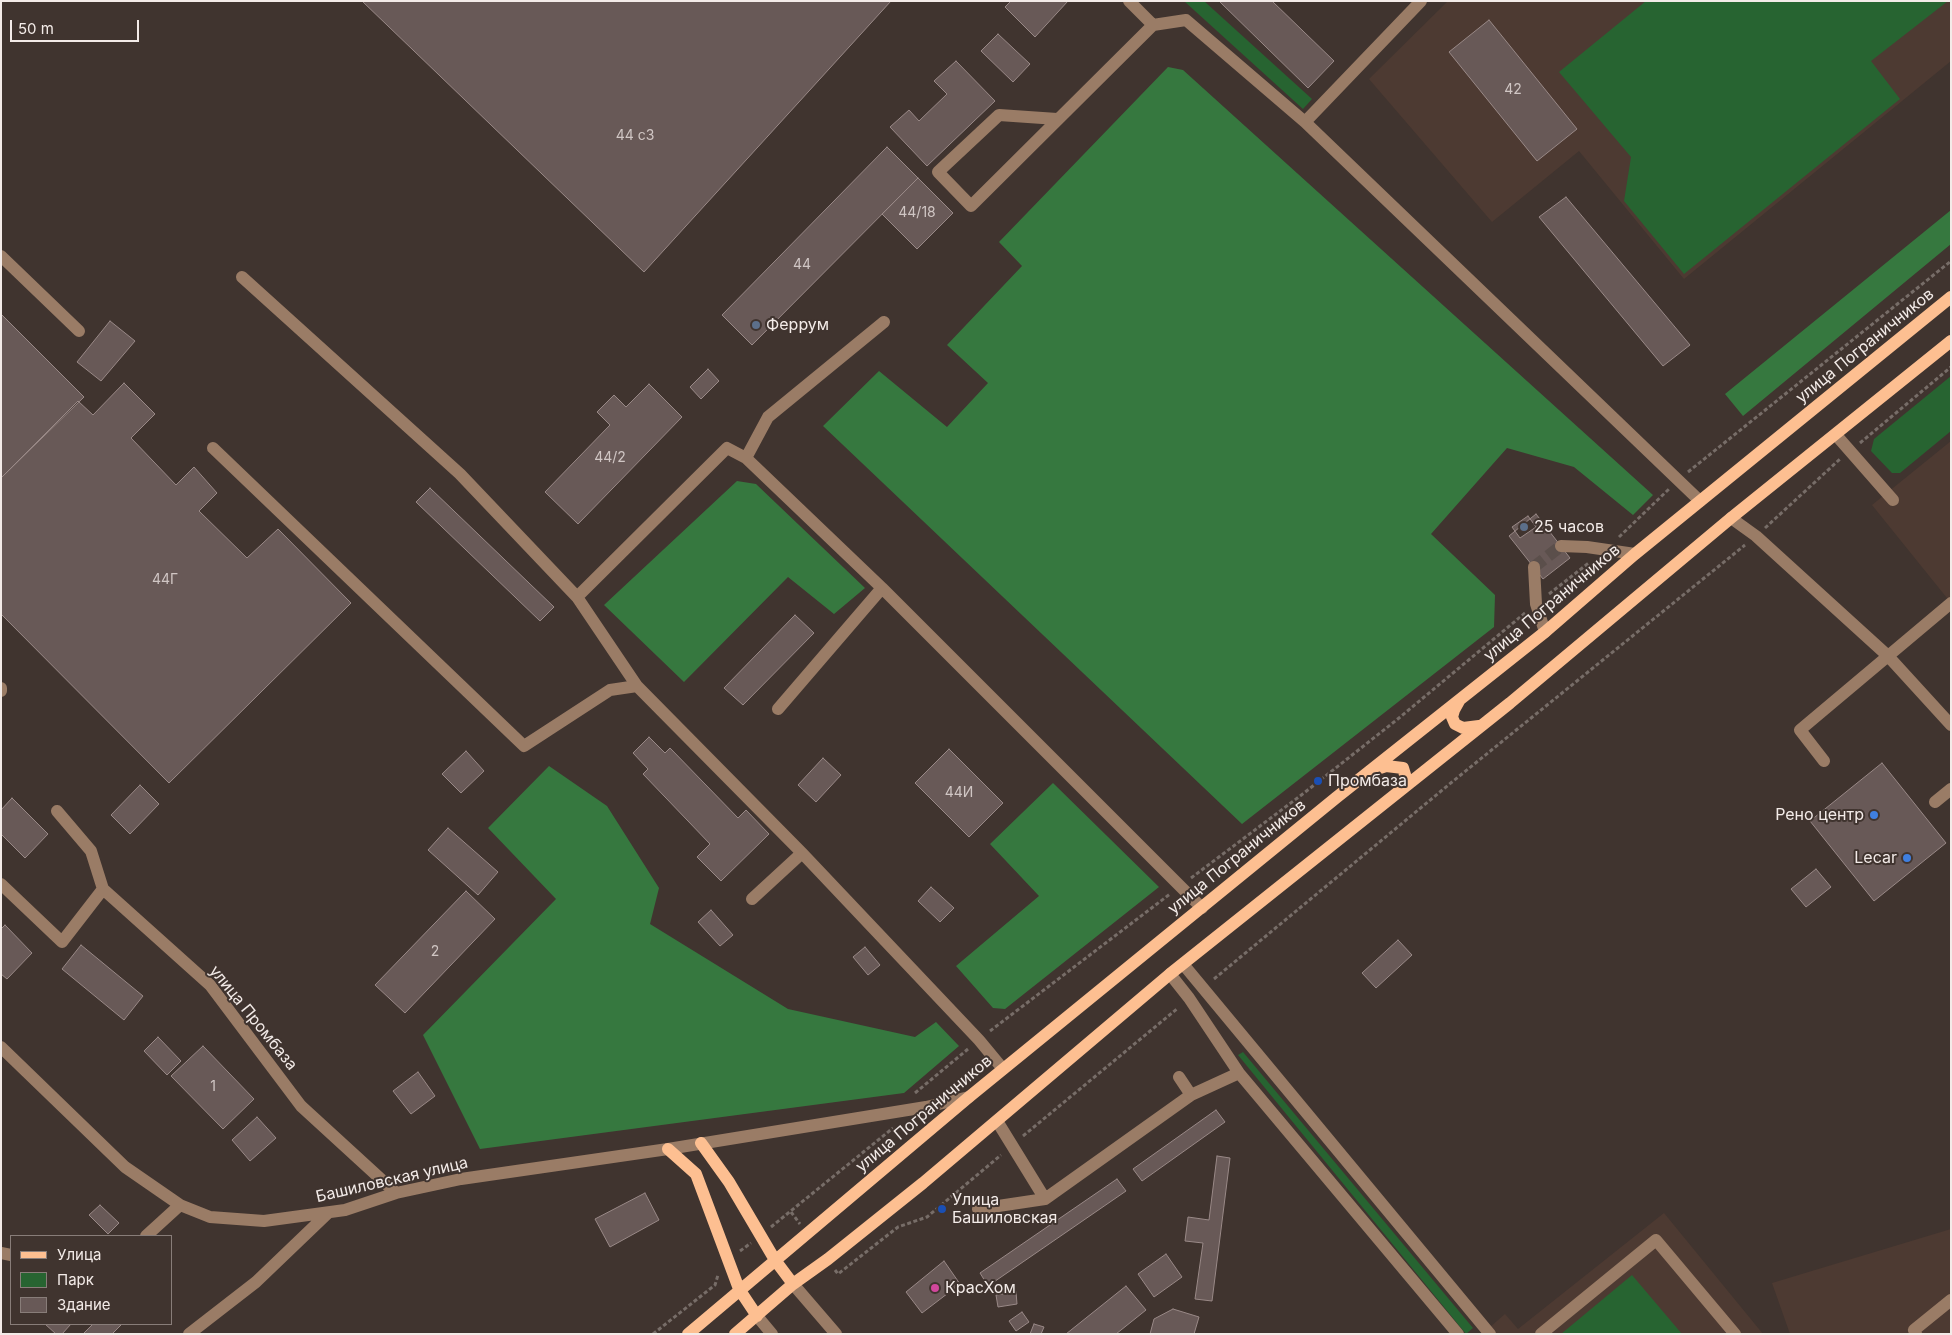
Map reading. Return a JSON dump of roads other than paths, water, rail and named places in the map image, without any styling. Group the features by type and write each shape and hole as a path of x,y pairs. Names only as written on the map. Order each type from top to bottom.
{"main road":[{"name":"улица Пограничников","path":"688,1334 739,1289 1003,1069 1368,772 1545,632 1635,554 1951,297"},
{"path":"735,1334 793,1284 828,1259 916,1189 1170,974 1517,697 1731,518 1951,341"},
{"path":"1458,700 1452,717 1455,724 1463,728 1480,726"},
{"path":"1368,772 1386,766 1403,768 1406,778 1398,791"},
{"path":"701,1143 729,1182 775,1260 793,1284"},
{"path":"668,1149 696,1174 739,1289 757,1316"}],"street":[{"path":"1129,1 1153,25"},
{"path":"1305,122 1422,1"},
{"path":"1057,119 999,115 938,172 971,206 1153,25 1186,20 1305,122 1700,501"},
{"path":"1,256 79,330"},
{"path":"242,277 460,474 577,597 637,686 802,853 979,1040 1003,1069"},
{"path":"746,458 768,416 884,322"},
{"path":"1836,435 1893,500"},
{"path":"213,448 524,746 610,690 637,686"},
{"path":"577,597 727,448 746,458 882,588 1202,908"},
{"path":"1731,518 1756,536 1888,656 1951,725"},
{"path":"1562,546 1588,547 1635,554"},
{"path":"1534,567 1536,604 1545,632"},
{"path":"778,709 882,588"},
{"path":"1824,761 1800,730 1951,603"},
{"path":"1935,802 1951,789"},
{"path":"1,884 62,942 103,889 91,851 57,811"},
{"path":"752,899 802,853"},
{"name":"улица Промбаза","path":"103,889 210,986 301,1106 396,1193"},
{"path":"1183,964 1490,1334"},
{"path":"1170,974 1189,998 1239,1073 1458,1334"},
{"name":"Башиловская улица","path":"1,1047 125,1168 180,1204 210,1217 264,1222 345,1210 396,1193 461,1179 668,1149 903,1110 969,1097"},
{"path":"978,1209 1045,1199 1191,1095 1239,1073"},
{"path":"1179,1077 1191,1095"},
{"path":"997,1121 1045,1199"},
{"path":"147,1235 180,1204"},
{"path":"189,1334 256,1282 328,1213"},
{"path":"1541,1334 1656,1240 1735,1334"},
{"path":"793,1284 836,1334"},
{"path":"1916,1334 1914,1330 1951,1300"},
{"path":"757,1316 772,1334"}],"tunnel":[{"path":"1534,567 1561,546"}],"place":[{"name":"Феррум","path":"756,325"},
{"name":"25 часов","path":"1524,527"},
{"name":"Промбаза","path":"1318,781"},
{"name":"Рено центр","path":"1874,815"},
{"name":"Lecar","path":"1907,858"},
{"name":"Улица Башиловская","path":"942,1209"},
{"name":"КрасХом","path":"935,1288"}]}
